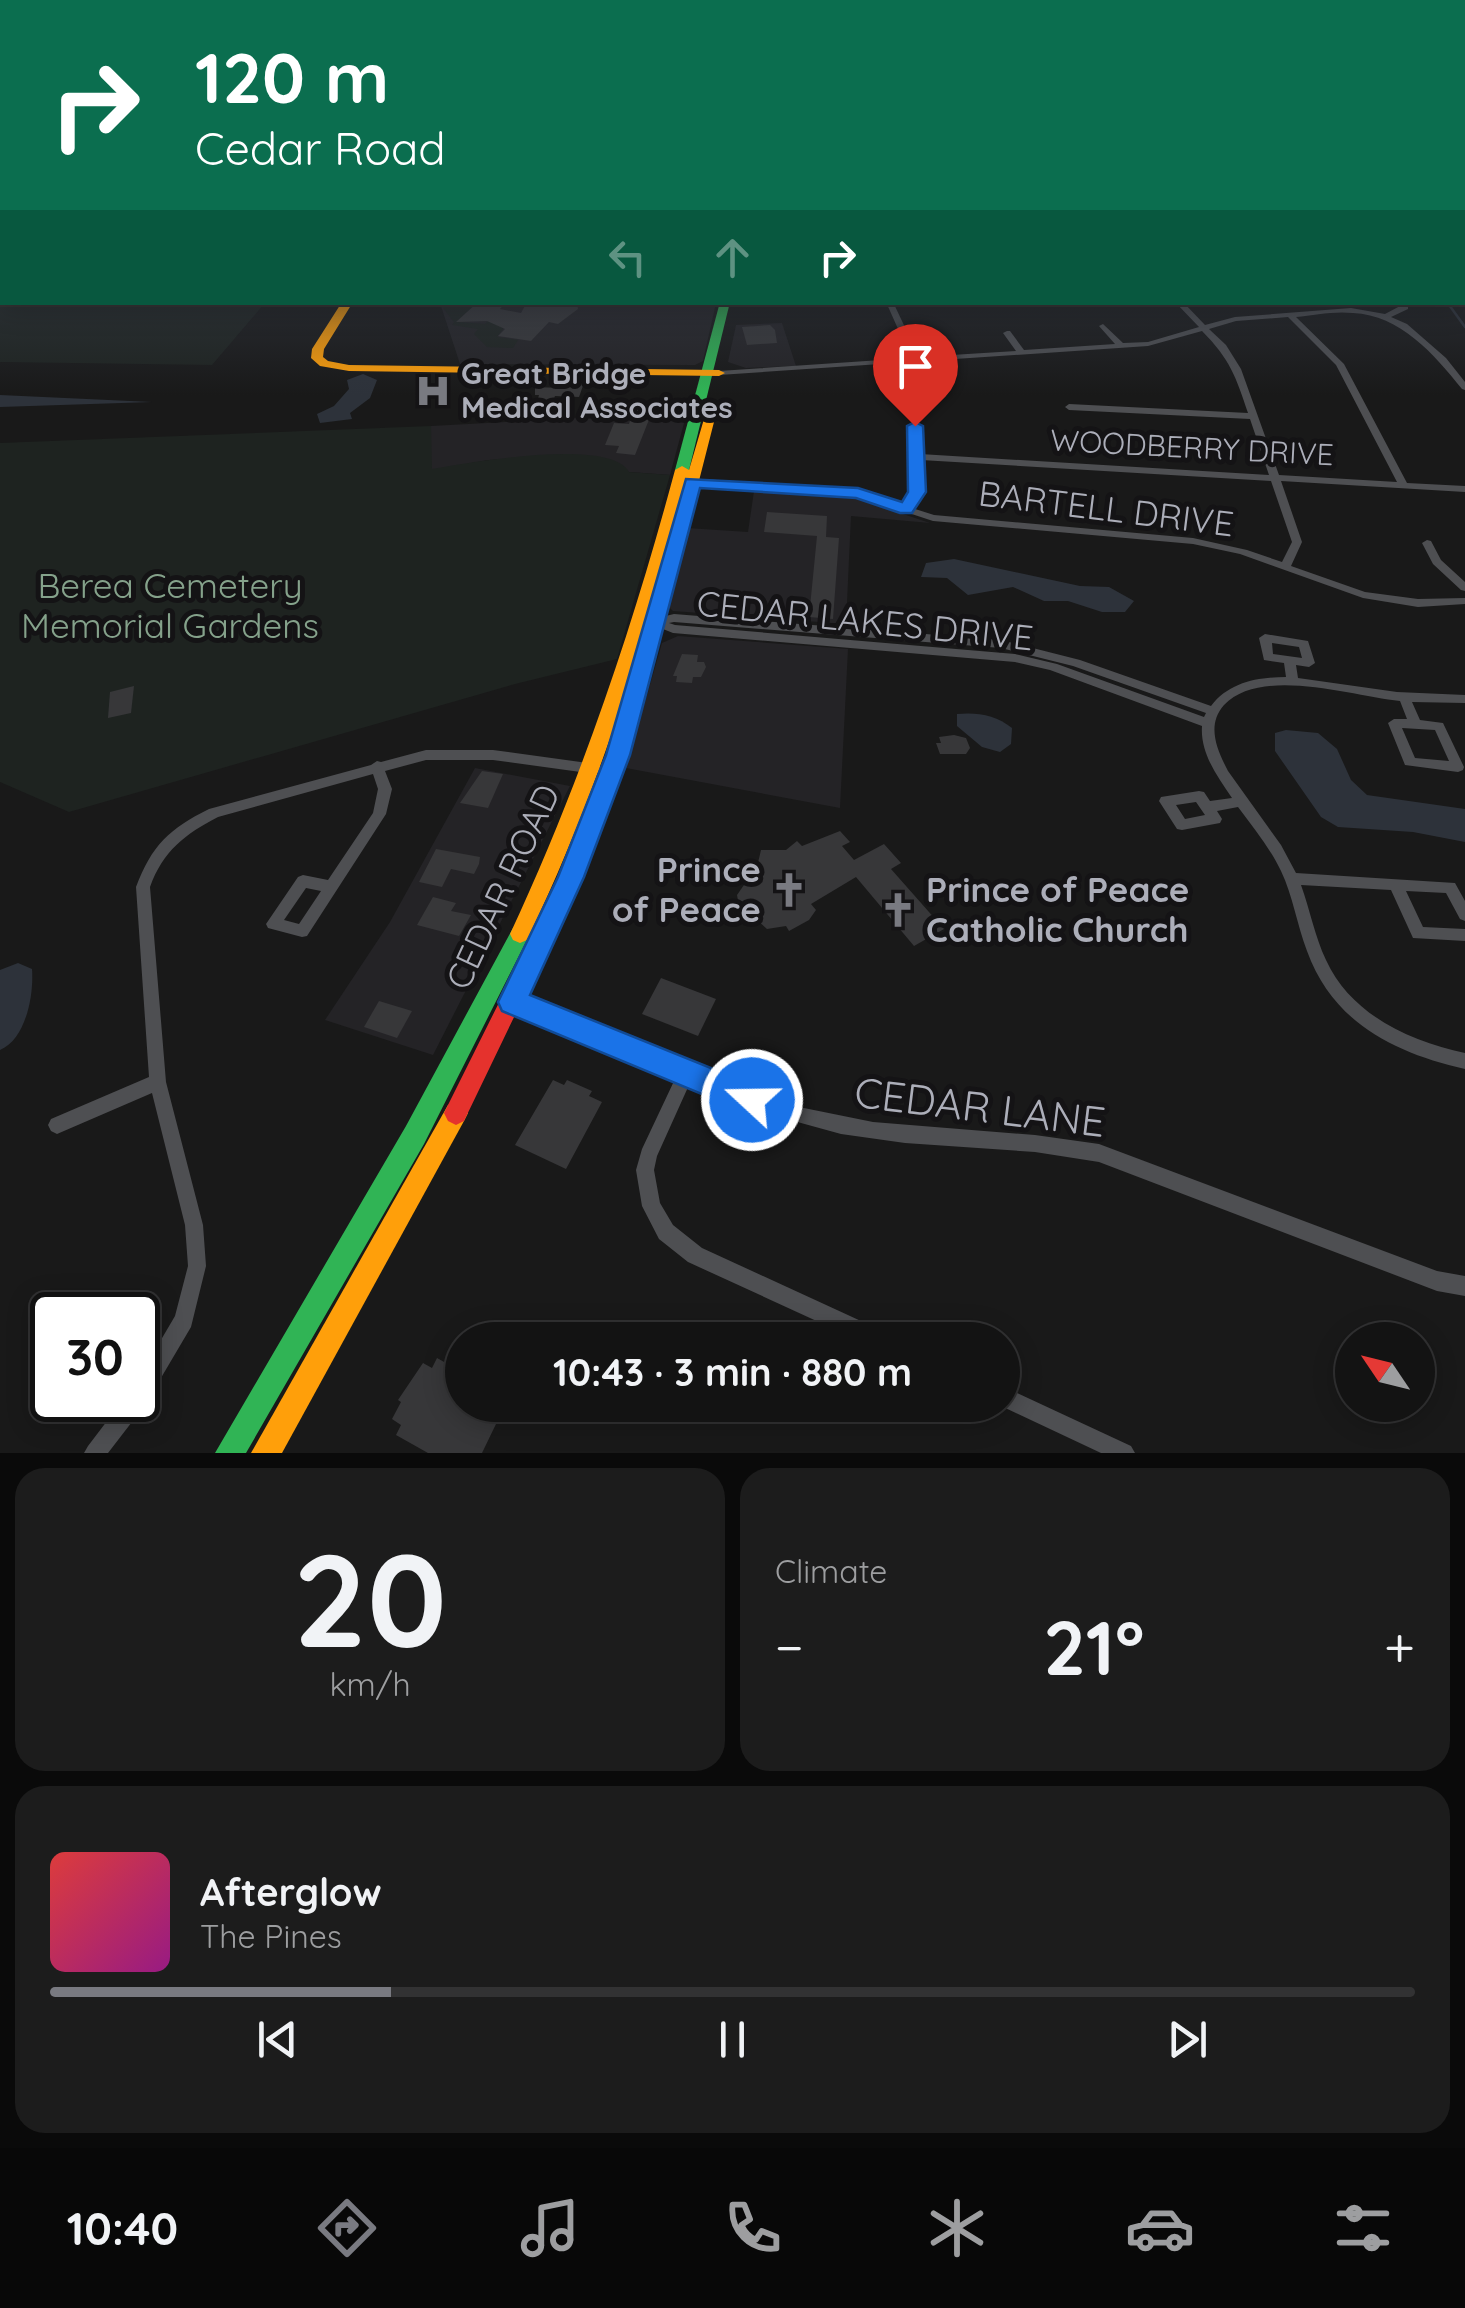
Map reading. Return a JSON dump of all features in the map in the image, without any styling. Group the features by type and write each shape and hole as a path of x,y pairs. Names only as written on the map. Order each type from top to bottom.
{"main road":[{"path":"346,305 318,349 317,358 324,364 348,368 713,372"},
{"name":"CEDAR ROAD","path":"713,372 724,305"},
{"name":"CEDAR ROAD","path":"266,1453 512,1002 571,877 612,771 657,622 685,480 735,305"},
{"name":"CEDAR ROAD","path":"230,1453 486,1003 548,876 592,768 632,645 662,534 685,480"},
{"path":"632,645 657,622 649,612 663,558 662,534"}],"street":[{"path":"890,305 916,359"},
{"path":"1181,305 1237,369 1298,545 1284,568"},
{"path":"1386,316 1405,308"},
{"path":"713,372 1122,346 1158,342 1235,319 1351,310 1386,316 1404,326 1465,387"},
{"path":"1289,314 1340,364 1404,486"},
{"path":"1103,326 1122,346"},
{"path":"1007,333 1022,352"},
{"path":"1446,365 1465,365"},
{"path":"1145,396 1150,411"},
{"path":"1069,407 1252,416"},
{"path":"906,510 917,492 915,426"},
{"name":"WOODBERRY DRIVE","path":"916,458 1465,489"},
{"name":"BARTELL DRIVE","path":"685,480 858,493 933,518 1193,541 1243,552 1340,588 1383,599 1429,604 1465,601"},
{"path":"1427,543 1437,562 1465,588"},
{"name":"CEDAR LAKES DRIVE","path":"657,622 674,618 1001,644 1076,663 1210,717"},
{"path":"1288,660 1294,682"},
{"path":"1465,699 1404,698 1294,682 1243,687 1220,702 1210,717 1216,760 1292,879 1312,948 1339,995 1396,1040 1465,1061"},
{"path":"1404,698 1415,724"},
{"path":"1394,723 1415,724 1438,726 1458,767 1410,762 1394,723"},
{"path":"160,1360 184,1320 197,1266 194,1225 158,1082 143,888 158,854 190,825 214,813 377,766 454,752 612,771"},
{"path":"331,887 380,814 385,789 377,766"},
{"path":"1206,808 1244,800"},
{"path":"1292,879 1450,887 1465,915"},
{"path":"1396,884 1418,933 1465,935"},
{"name":"CEDAR LANE","path":"486,1003 512,1002 752,1100 842,1126 1068,1146 1099,1153 1437,1281 1465,1286"},
{"path":"686,1074 648,1155 645,1170 650,1206 666,1232 695,1255 841,1322"},
{"path":"57,1125 158,1082"},
{"path":"1020,1404 1124,1453"},
{"path":"95,1453 119,1422"}],"shaded area":[{"path":"441,305 716,305 703,361 695,365 460,364"},
{"path":"782,323 796,366 746,368 728,362 736,325"},
{"path":"363,374 377,380 370,398 350,413 352,419 320,423 317,414 334,406 349,389 347,380"},
{"path":"0,395 152,402 0,407"},
{"path":"687,412 670,475 629,472 574,456 489,460 431,470 431,426"},
{"path":"754,491 858,499 930,523 851,516 846,624 673,611 668,606 687,528 748,532"},
{"path":"954,559 1080,586 1109,587 1134,601 1125,612 1102,612 1068,601 1044,601 1013,587 968,595 947,578 921,577 926,563"},
{"path":"678,636 848,649 840,808 626,768 662,643"},
{"path":"957,714 986,715 999,720 1012,728 1011,744 1000,752 982,747 957,726"},
{"path":"1275,733 1318,733 1337,749 1351,780 1367,795 1465,809 1465,842 1413,832 1338,827 1321,817 1275,751"},
{"path":"475,768 570,786 433,1055 325,1020 390,922"},
{"path":"18,963 32,969 30,1003 16,1036 0,1050 0,970"}],"green space":[{"path":"0,305 263,305 212,365 0,362"},
{"path":"475,305 457,322 485,324 491,318 511,318 497,337 518,340 513,348 487,347 474,334 478,329 452,325 454,322 443,308"},
{"name":"Berea Cemetery Memorial Gardens","path":"431,426 432,469 568,454 617,462 629,472 670,475 617,659 515,684 69,812 0,782 0,443"}],"building":[{"path":"475,305 503,305 500,309 521,313 525,305 577,305 578,309 558,324 549,322 531,341 498,336 505,329 487,321 456,322"},
{"path":"770,325 777,343 747,345 742,327"},
{"path":"566,380 585,380 579,397 555,396 551,406 536,405 539,395 535,395 535,387 562,388"},
{"path":"635,403 660,404 659,412 652,412 635,455 616,453 619,446 605,445 614,423 629,424"},
{"path":"767,512 827,516 826,537 839,538 833,619 809,617 817,536 764,532"},
{"path":"682,654 698,655 697,662 704,662 706,667 701,677 693,677 692,683 676,682 677,676 673,676"},
{"path":"134,686 131,713 108,718 110,692"},
{"path":"939,737 966,738 970,748 966,754 940,754 936,743 941,743"},
{"path":"482,771 503,774 488,808 460,803"},
{"name":"Prince of Peace","path":"840,831 850,842 842,846 854,860 884,844 901,863 891,869 944,929 914,946 856,877 811,904 816,910 809,920 789,931 786,926 767,929 757,920 751,923 739,906 737,895 746,882 743,878 749,875 741,864 757,867 761,850 786,850 797,841 802,846"},
{"path":"436,849 480,857 479,864 474,874 451,869 442,887 419,882"},
{"path":"433,897 456,903 451,911 471,915 459,936 417,925"},
{"path":"661,978 716,999 698,1036 642,1014"},
{"path":"379,1001 412,1011 397,1038 364,1027"},
{"path":"553,1080 564,1085 567,1080 592,1091 589,1096 602,1102 566,1169 515,1145"},
{"path":"437,1358 445,1362 445,1422 496,1424 482,1453 428,1453 396,1435 401,1425 392,1419 401,1402 398,1400 423,1363 432,1368"}],"waterway":[{"path":"1449,305 1465,327"}],"traffic: fast":[{"path":"682,470 724,305"},
{"path":"230,1453 415,1135 520,934"}],"traffic: slow":[{"path":"346,305 318,349 317,358 324,364 349,368 719,373"},
{"path":"632,708 708,422"},
{"path":"520,934 570,821 613,706 682,470"},
{"path":"266,1453 456,1113"}],"traffic: jam":[{"path":"456,1113 571,878 632,708"}],"place":[{"name":"Great Bridge Medical Associates","path":"433,391"},
{"name":"Prince of Peace","path":"789,890"},
{"name":"Prince of Peace Catholic Church","path":"898,910"}],"route":[{"path":"752,1100 512,1002 571,877 618,755 649,653 692,483 858,493 906,510 917,492 915,426"}]}
